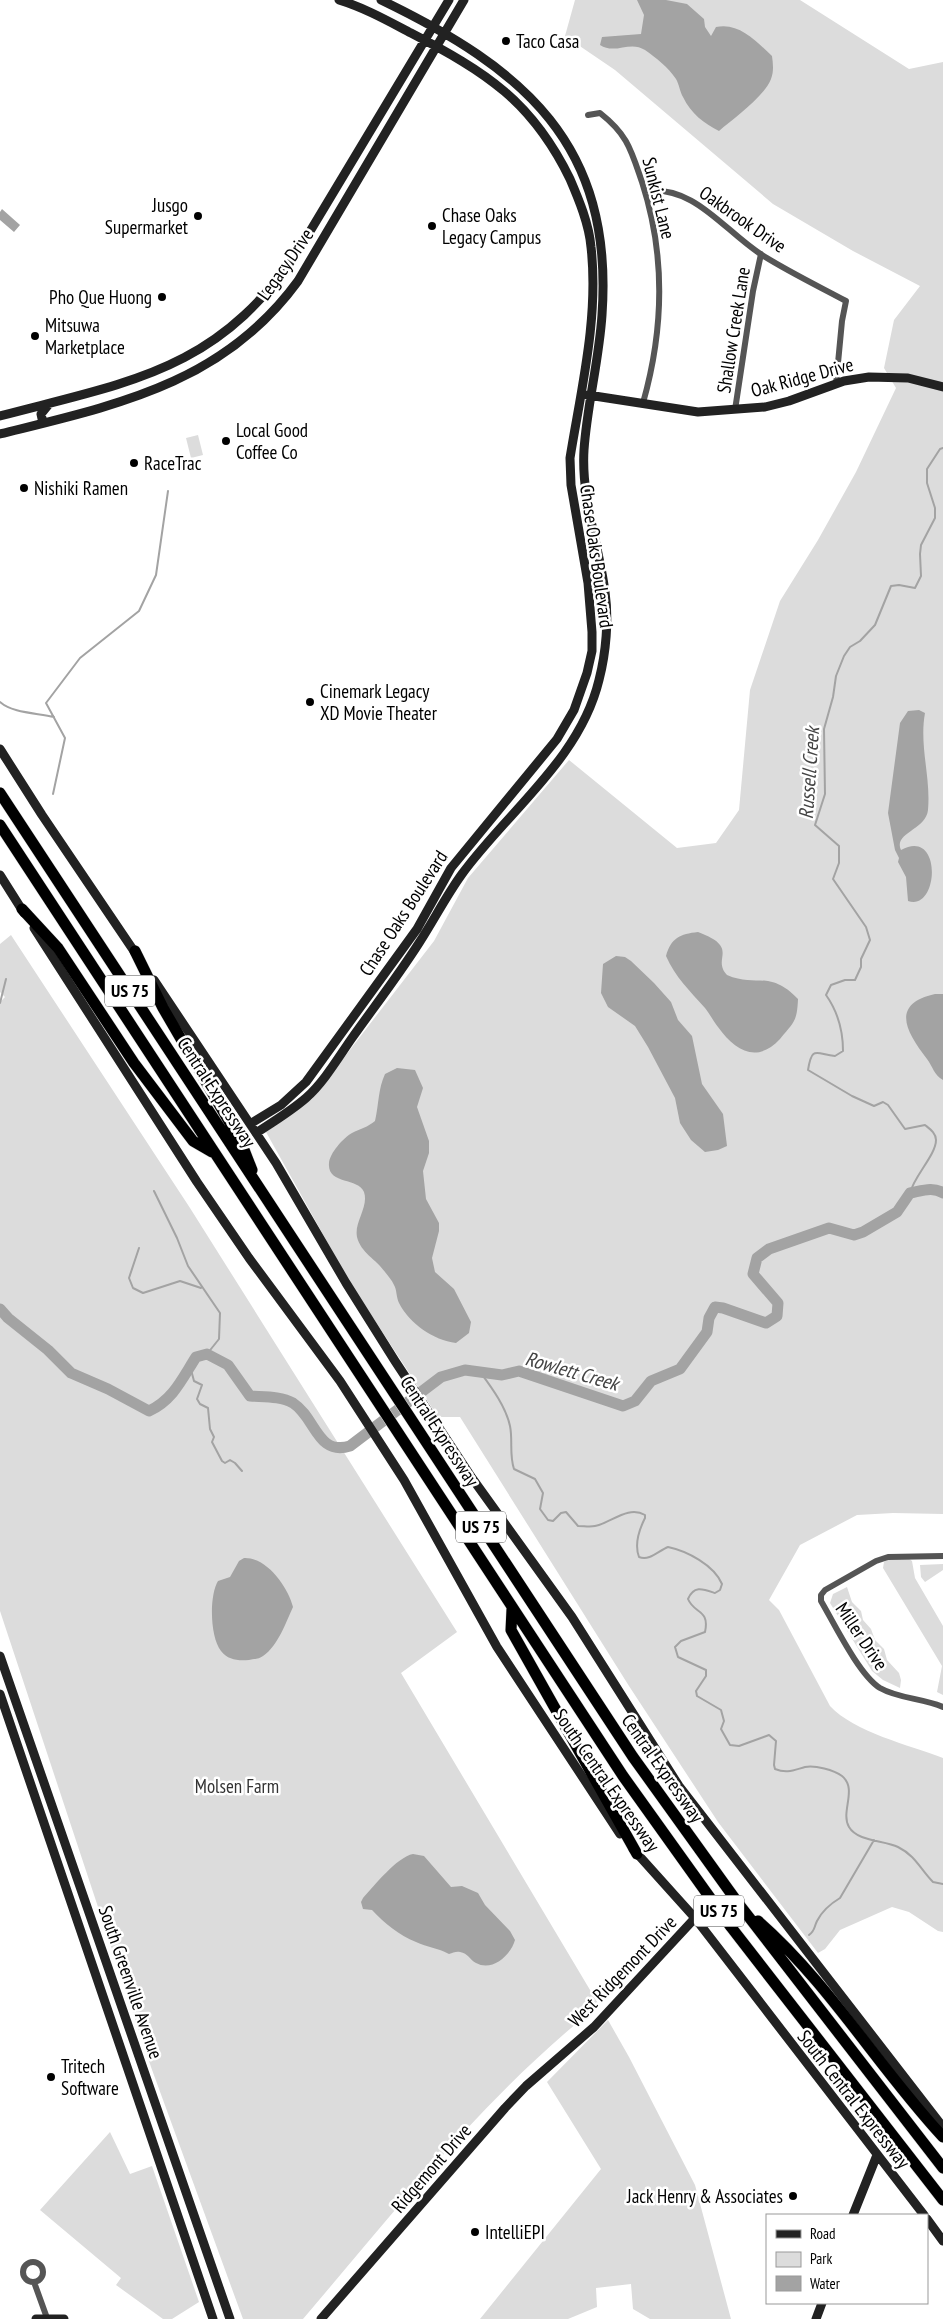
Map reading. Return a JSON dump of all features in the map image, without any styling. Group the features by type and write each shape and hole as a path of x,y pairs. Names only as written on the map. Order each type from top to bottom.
{"highway":[{"name":"Central Expressway","path":"0,793 633,1757 738,1903 943,2168"},
{"name":"Central Expressway","path":"0,825 614,1763 702,1888 943,2200"},
{"path":"22,909 58,948 134,1063 193,1141 215,1154"},
{"path":"135,951 163,1008 241,1142 259,1190"},
{"path":"512,1609 511,1630 637,1854"},
{"path":"738,1903 786,1945 824,1988 943,2137"}],"main road":[{"name":"Chase Oaks Boulevard","path":"256,1133 309,1096 346,1047 421,931 451,868 557,739 574,710 592,651 592,612 571,485 570,458 593,294 591,246 575,191 556,150 538,124 508,92 472,67 438,47 367,11 339,0"},
{"name":"Chase Oaks Boulevard","path":"250,1124 281,1104 306,1082 464,872 564,752 586,716 599,680 606,627 605,592 584,472 585,444 602,317 602,246 596,215 584,176 567,141 530,95 500,69 445,34 381,0"},
{"name":"Legacy Drive","path":"0,416 151,374 182,361 224,334 251,311 275,285 300,248 448,0"},
{"name":"Legacy Drive","path":"0,434 156,390 194,373 253,332 287,296 438,47 464,0"},
{"path":"520,104 530,95"},
{"path":"334,192 347,199"},
{"path":"591,246 602,246"},
{"path":"275,285 287,296"},
{"path":"151,374 156,390"},
{"name":"Oak Ridge Drive","path":"580,395 592,395 698,412 735,410 789,401 844,380 881,376 908,378 943,387"},
{"path":"43,423 41,414 50,403"},
{"path":"589,662 601,666"},
{"path":"574,710 586,716"},
{"name":"Central Expressway","path":"0,749 42,815 256,1133 395,1361 472,1478 572,1617 679,1786 942,2125"},
{"path":"492,817 502,825"},
{"path":"0,875 22,909"},
{"name":"South Central Expressway","path":"22,909 186,1165 249,1258 313,1342 393,1462 429,1521 498,1647 605,1812 637,1854 695,1918 923,2214"},
{"path":"337,1039 346,1047"},
{"name":"South Greenville Avenue","path":"0,1656 3,1673 42,1776 230,2319"},
{"name":"South Greenville Avenue","path":"0,1694 213,2319"},
{"path":"29,1781 42,1776"},
{"path":"77,1922 91,1917"},
{"name":"West Ridgemont Drive","path":"572,2046 594,2027 695,1918"},
{"name":"Ridgemont Drive","path":"321,2319 505,2108 526,2086 572,2046"},
{"path":"126,2063 141,2058"},
{"path":"854,2214 877,2155"},
{"path":"928,2220 943,2241"},
{"path":"816,2319 822,2304"},
{"path":"36,2319 64,2319"}],"street":[{"name":"Sunkist Lane","path":"588,115 600,113 612,122 631,147 654,222 661,281 649,383 643,403"},
{"name":"Oakbrook Drive","path":"645,191 669,191 695,201 761,254 846,301 842,321 836,384"},
{"name":"Shallow Creek Lane","path":"735,410 753,291 761,254"},
{"name":"Miller Drive","path":"943,1556 888,1557 876,1561 821,1594 821,1601 864,1673 880,1687 904,1697 943,1708"},
{"path":"34,2282 46,2318"}],"green space":[{"path":"575,0 800,0 909,69 943,62 943,1514 893,1513 857,1515 800,1545 769,1600 779,1610 830,1706 840,1715 867,1730 943,1758 943,1932 938,1931 909,1912 892,1907 840,1930 825,1949 818,1953 718,1822 629,1686 460,1417 438,1417 349,1281 266,1132 312,1099 434,941 468,878 569,760 677,848 716,843 739,810 750,690 780,601 818,540 856,472 896,388 884,368 894,320 920,286 853,251 773,204 615,70 565,36"},
{"path":"198,435 203,455 191,458 186,438"},
{"name":"Molsen Farm","path":"11,935 190,1208 457,1632 401,1673 599,2005 557,2040 480,2115 407,2195 303,2319 243,2319 151,2067 0,1611 0,1002 5,997 0,992 0,944"},
{"path":"908,1558 912,1561 915,1578 943,1626 943,1695 937,1692 942,1666 883,1568 884,1562 887,1560"},
{"path":"943,1564 943,1570 925,1582 921,1577 920,1565"},
{"path":"847,1587 852,1602 861,1611 863,1620 871,1629 875,1640 884,1649 887,1660 899,1673 901,1680 900,1688 883,1680 872,1671 830,1603 833,1594"},
{"path":"608,2020 695,2185 731,2319 650,2319 633,2309 631,2284 596,2288 597,2307 568,2319 480,2319 601,2169 547,2082"},
{"path":"110,2132 130,2174 152,2166 199,2302 172,2319 163,2319 116,2285 121,2278 40,2210"}],"water":[{"path":"637,0 666,0 687,4 704,19 705,27 711,36 716,27 724,26 732,27 747,34 772,56 773,73 768,86 748,107 719,131 708,125 686,103 673,75 662,63 645,50 634,46 611,49 600,45 602,37 641,34 644,15"},
{"path":"2,209 20,225 14,232 0,220"},
{"path":"919,710 925,713 923,737 928,786 928,810 922,822 902,839 900,844 901,850 915,846 924,850 930,859 932,871 926,894 918,901 908,901 906,877 898,862 899,858 895,850 888,813 900,723 908,711"},
{"path":"698,932 711,938 722,948 723,969 727,975 737,979 779,984 798,999 797,1013 794,1021 789,1029 771,1047 755,1053 739,1048 732,1043 674,971 666,956 671,945 681,936"},
{"path":"616,956 625,957 631,961 654,983 671,1002 678,1020 692,1036 702,1084 723,1114 727,1146 705,1152 691,1140 680,1123 675,1098 635,1026 608,1007 601,993 603,964"},
{"path":"935,994 943,994 943,1080 919,1049 908,1029 906,1020 907,1012 912,1005 921,999"},
{"path":"397,1068 415,1070 423,1088 417,1107 429,1141 429,1153 423,1171 426,1199 439,1223 439,1231 432,1258 435,1272 454,1289 471,1322 469,1333 456,1343 431,1335 409,1318 398,1301 396,1289 392,1281 359,1243 357,1231 365,1203 364,1192 356,1184 333,1175 330,1170 330,1159 334,1150 341,1142 348,1135 375,1121 385,1074"},
{"path":"244,1558 261,1562 275,1575 281,1582 293,1607 273,1646 263,1656 249,1660 234,1659 221,1651 217,1645 212,1616 213,1596 218,1581 230,1577 239,1561"},
{"path":"413,1854 424,1856 451,1887 462,1886 478,1893 485,1905 510,1931 515,1940 505,1956 494,1964 482,1965 474,1962 463,1953 449,1954 420,1944 392,1928 372,1910 363,1909 361,1902 363,1898 379,1880 400,1860"}],"waterway":[{"name":"Russell Creek","path":"910,1193 912,1186 935,1146 936,1138 932,1131 925,1125 905,1129 888,1105 883,1102 874,1106 852,1096 808,1070 813,1054 819,1053 835,1056 843,1051 839,1022 834,1008 826,995 831,985 845,980 855,980 861,967 861,959 870,940 866,927 833,879 839,863 839,846 815,825 825,794 824,729 833,697 836,676 850,647 860,641 875,625 891,586 899,585 915,588 921,576 921,545 935,518 935,508 927,483 927,469 940,449 943,448"},
{"path":"53,794 65,738 46,703 80,658 139,611 156,575 168,491"},
{"path":"0,702 18,711 54,717"},
{"path":"0,1003 6,979"},
{"name":"Rowlett Creek","path":"0,1309 8,1318 48,1350 71,1373 108,1389 149,1411 171,1395 196,1357 207,1354 228,1365 250,1396 278,1398 293,1403 307,1417 324,1441 330,1446 339,1448 350,1446 441,1377 465,1370 502,1375 519,1371 623,1406 635,1401 651,1381 680,1369 707,1332 709,1318 715,1307 766,1323 777,1316 778,1303 753,1274 757,1258 769,1249 829,1228 854,1235 863,1232 897,1212 910,1193 931,1189 943,1193"},
{"path":"154,1191 177,1238 188,1266 220,1313 219,1339 207,1354"},
{"path":"139,1248 129,1278 133,1288 143,1293 180,1281 201,1288"},
{"path":"190,1366 194,1381 202,1385 197,1399 200,1404 208,1408 210,1429 214,1437 212,1442 222,1461 225,1463 230,1460 242,1471"},
{"path":"481,1373 498,1398 508,1419 511,1431 514,1469 535,1479 543,1493 540,1509 548,1520 553,1521 561,1513 566,1512 578,1526 593,1526 626,1513 639,1512 645,1515 637,1542 639,1557 650,1557 668,1547 691,1555 706,1565 718,1577 722,1584 720,1590 715,1593 699,1589 693,1592 688,1599 703,1615 706,1625 705,1632 681,1641 675,1647 678,1657 706,1670 706,1676 696,1691 697,1696 721,1710 724,1721 721,1729 730,1745 739,1746 769,1735 776,1741 775,1769 787,1771 805,1767 819,1767 839,1774 847,1781 849,1787 846,1815 849,1827 853,1832 865,1838 898,1847 914,1859 933,1882 943,1884"},
{"path":"809,1935 824,1911 840,1898 874,1840"}],"place":[{"name":"Taco Casa","path":"506,41"},
{"name":"Jusgo Supermarket","path":"198,216"},
{"name":"Chase Oaks Legacy Campus","path":"432,226"},
{"name":"Pho Que Huong","path":"162,297"},
{"name":"Mitsuwa Marketplace","path":"35,336"},
{"name":"Local Good Coffee Co","path":"226,441"},
{"name":"RaceTrac","path":"134,463"},
{"name":"Nishiki Ramen","path":"24,488"},
{"name":"Cinemark Legacy XD Movie Theater","path":"310,702"},
{"name":"Tritech Software","path":"51,2077"},
{"name":"Jack Henry & Associates","path":"793,2196"},
{"name":"IntelliEPI","path":"475,2232"}]}
